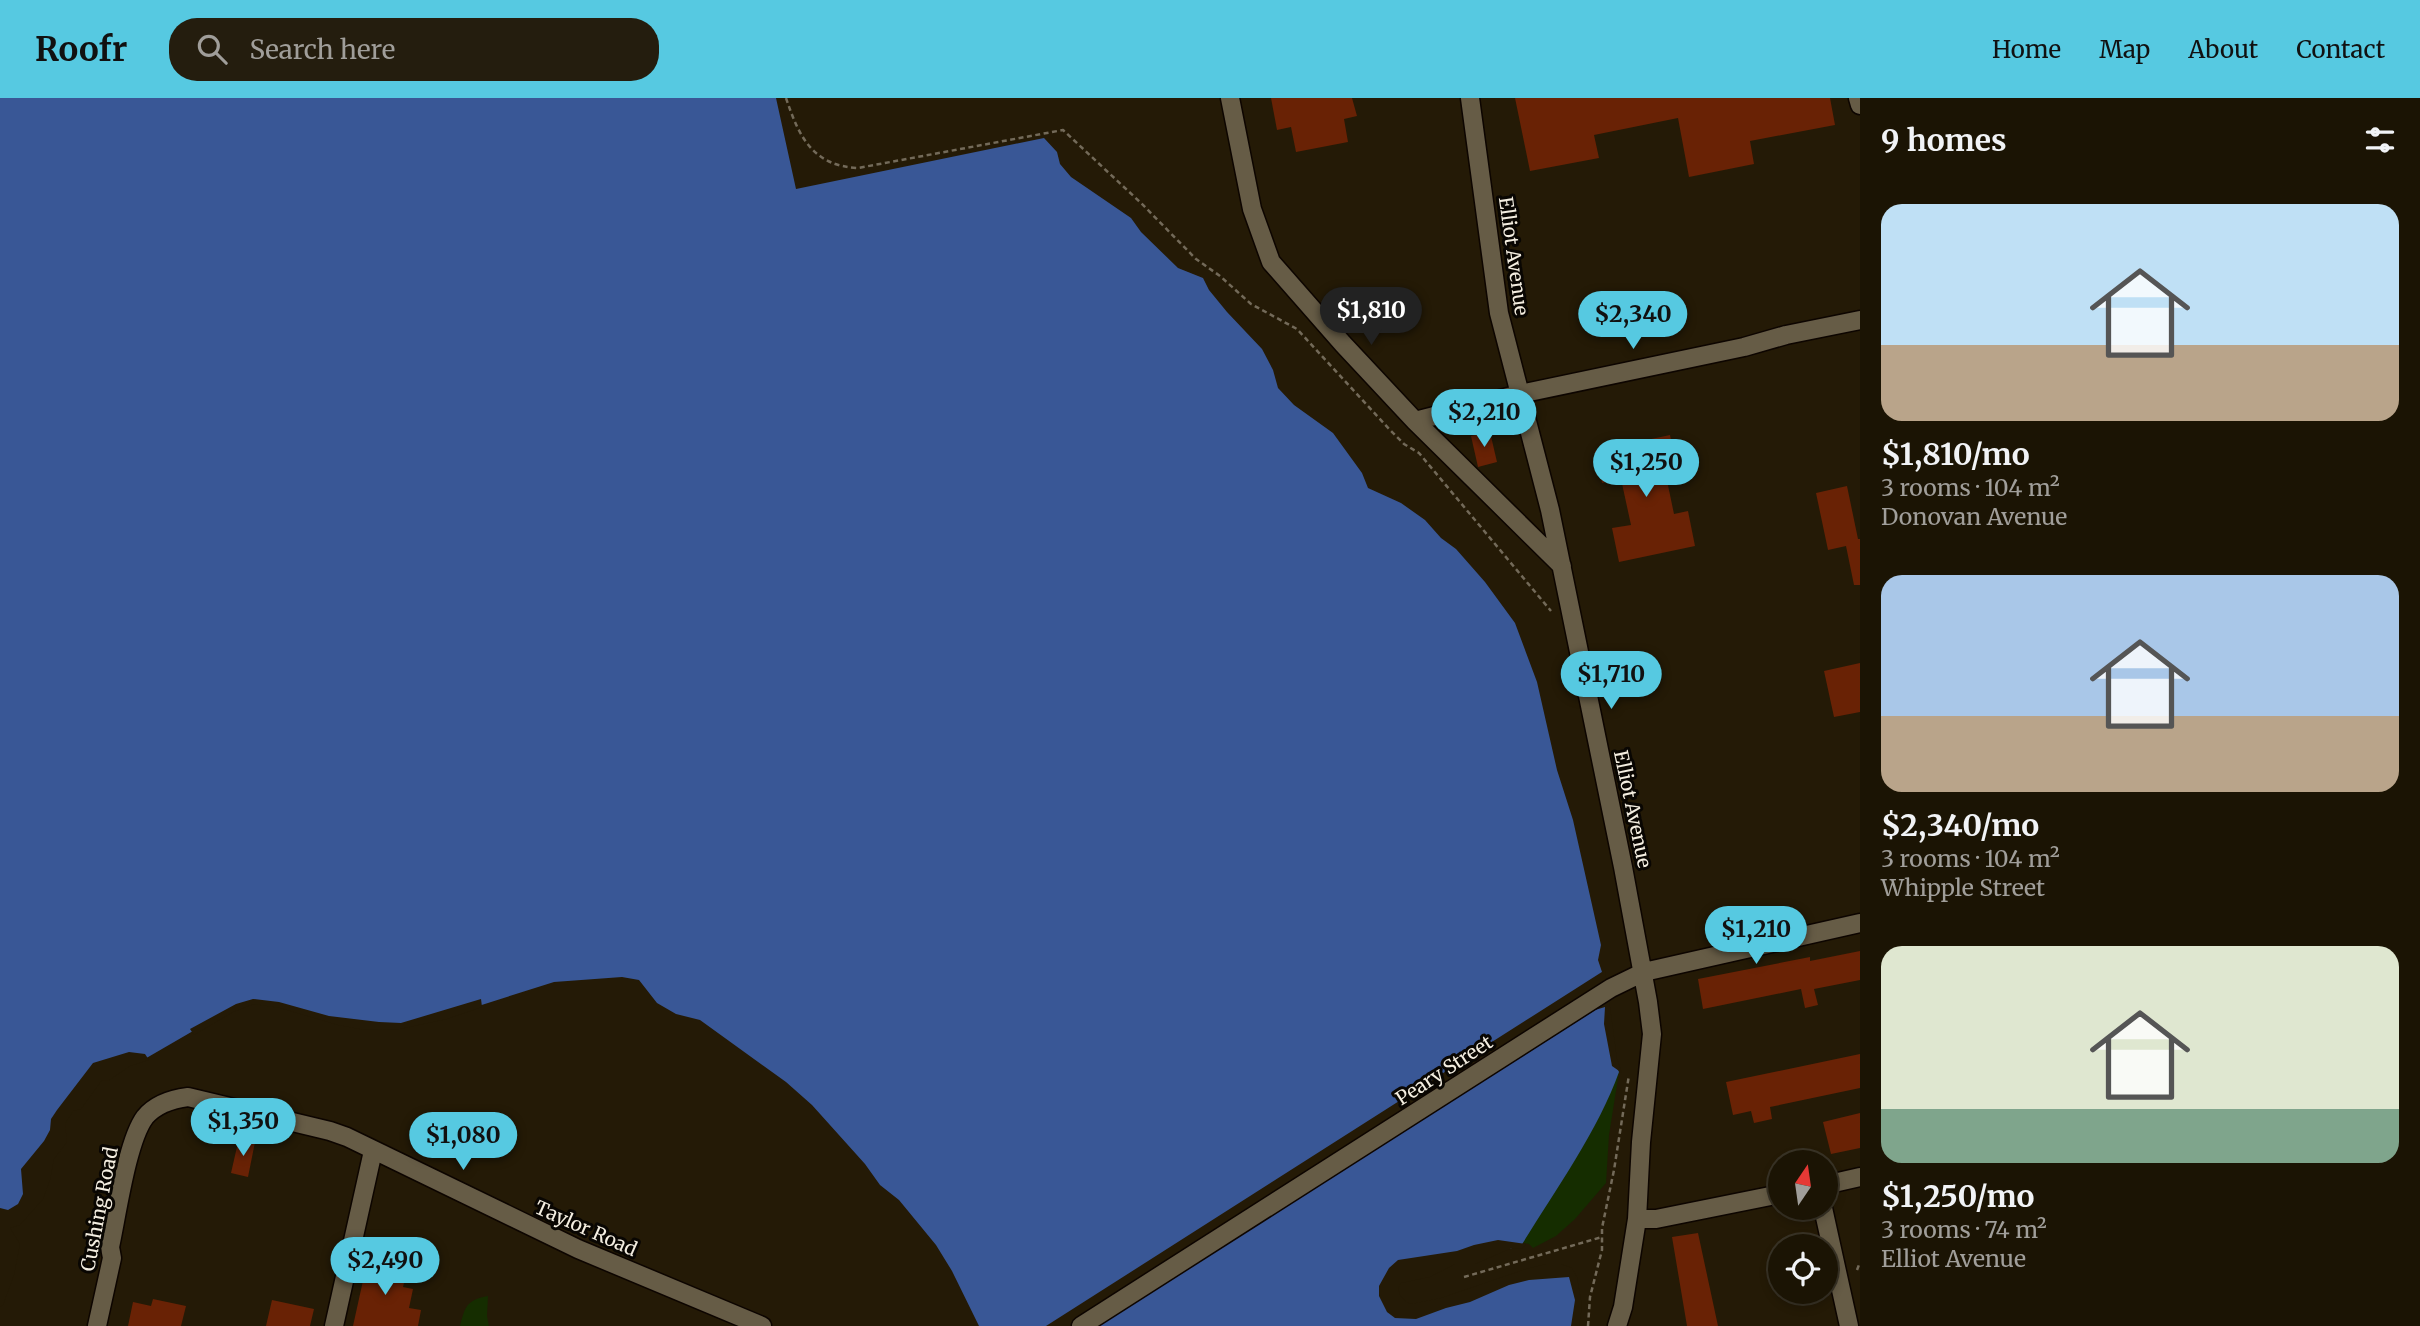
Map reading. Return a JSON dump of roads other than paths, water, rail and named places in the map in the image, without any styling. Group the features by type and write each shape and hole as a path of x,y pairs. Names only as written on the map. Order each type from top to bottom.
{"street":[{"path":"1230,98 1252,209 1270,262 1415,421 1562,566"},
{"name":"Elliot Avenue","path":"1470,98 1499,313 1562,566 1644,972 1652,1034 1641,1142 1637,1219 1618,1326"},
{"path":"1858,98 1860,105"},
{"path":"1415,421 1520,394 1860,320"},
{"name":"Peary Street","path":"1081,1326 1611,988 1644,972 1860,923"},
{"name":"Taylor Road","path":"157,1107 172,1099 188,1097 330,1131 578,1249 762,1326"},
{"name":"Cushing Road","path":"97,1326 112,1258 110,1247 136,1133 147,1115 157,1107"},
{"path":"334,1326 373,1150"},
{"path":"1838,1182 1860,1177"},
{"path":"1637,1219 1744,1209 1768,1199"},
{"path":"1826,1220 1849,1326"}],"water":[{"path":"0,98 776,98 796,189 1044,138 1057,152 1060,164 1071,177 1131,218 1141,232 1178,268 1203,278 1227,312 1262,349 1273,370 1278,388 1294,405 1333,433 1362,473 1368,488 1401,503 1425,520 1441,538 1456,549 1485,582 1515,623 1537,682 1557,770 1573,820 1601,945 1598,960 1614,1060 1619,1072 1587,1139 1521,1246 1454,1261 1398,1280 1397,1297 1411,1308 1546,1268 1574,1278 1577,1326 979,1326 936,1245 899,1200 880,1185 865,1164 812,1105 786,1082 700,1020 676,1014 657,1003 639,980 622,977 554,982 447,1016 399,1026 365,1026 254,1001 231,1009 143,1060 101,1075 61,1123 64,1141 5,1226 0,1304"}]}
